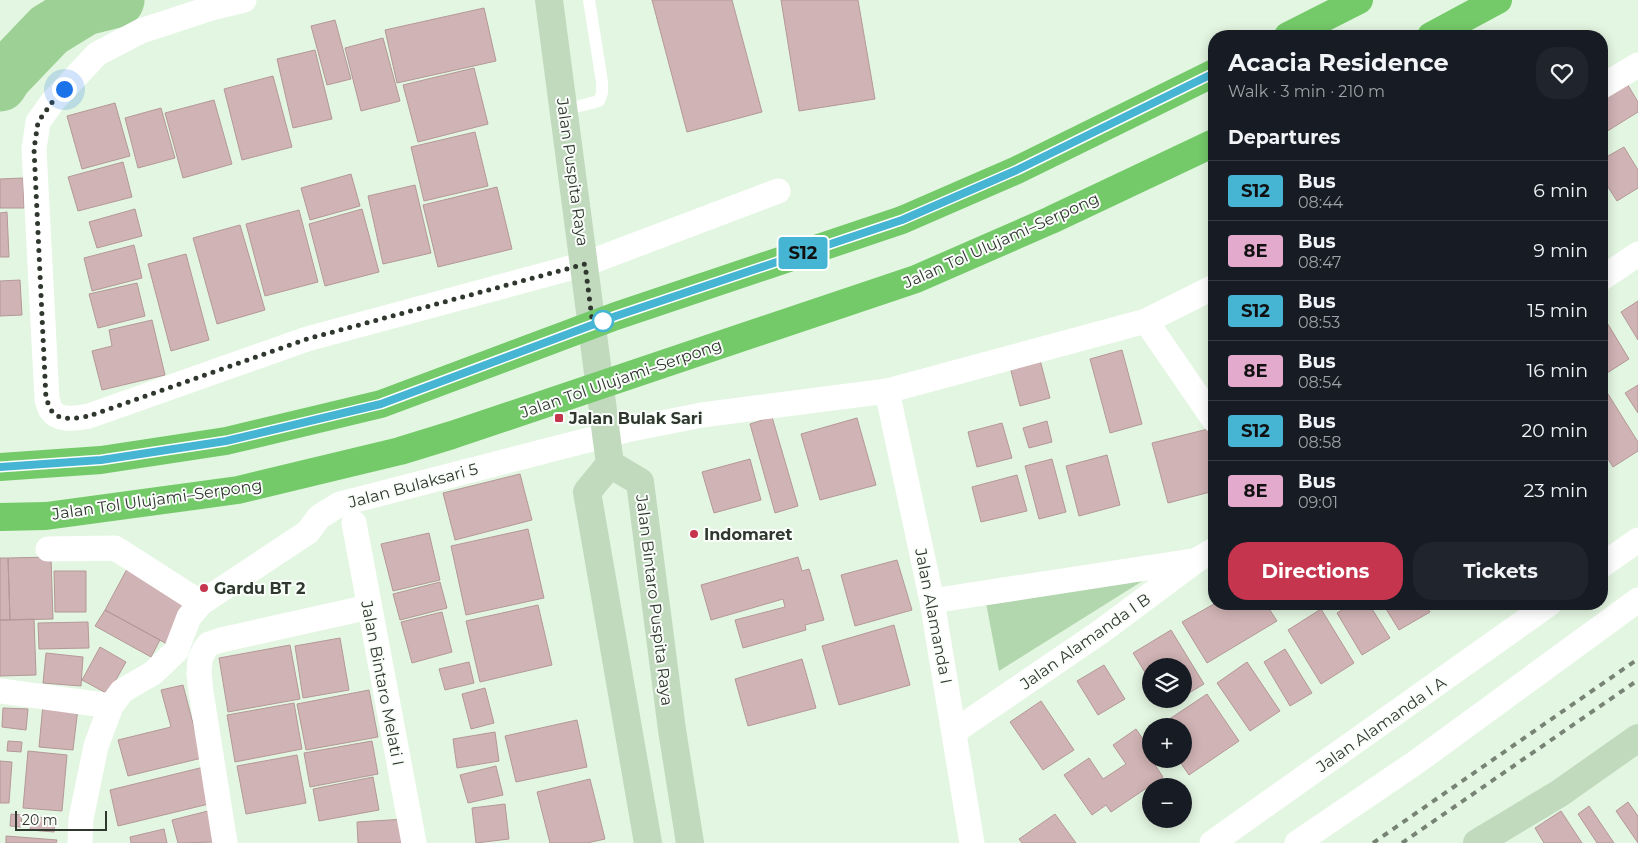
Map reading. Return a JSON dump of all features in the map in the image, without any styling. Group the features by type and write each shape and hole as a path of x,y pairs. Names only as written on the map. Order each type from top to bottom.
{"highway":[{"path":"1300,30 1359,0"},
{"path":"1442,30 1498,0"},
{"path":"0,467 101,460 226,441 381,404 616,316 902,220 1017,170 1208,76"},
{"name":"Jalan Tol Ulujami–Serpong","path":"0,517 46,516 238,490 400,451 462,432 916,279 1051,220 1208,146"}],"main road":[{"name":"Jalan Puspita Raya","path":"549,0 610,464"},
{"path":"610,464 587,492 648,843"},
{"name":"Jalan Bintaro Puspita Raya","path":"610,464 640,482 672,730 690,843"},
{"path":"1477,843 1560,793 1638,738"}],"street":[{"path":"244,0 211,8 141,31 96,54 53,101 38,122 34,149 46,399 51,411 58,416 69,418 89,416 307,339 585,264 778,192"},
{"path":"1608,83 1638,65"},
{"path":"1608,274 1638,254"},
{"path":"606,434 702,415 887,391 1146,320 1208,290"},
{"path":"1146,320 1208,411"},
{"name":"Jalan Alamanda I","path":"887,391 932,601 972,843"},
{"name":"Jalan Bulaksari 5","path":"80,843 81,819 96,746 111,706 122,691 153,673 176,651 189,617 201,603 308,532 318,517 340,504 606,434"},
{"name":"Jalan Bintaro Melati I","path":"354,523 368,607 414,843"},
{"path":"1608,561 1638,540"},
{"path":"48,549 115,548 201,603"},
{"path":"932,601 1206,555"},
{"name":"Jalan Alamanda I B","path":"955,731 1099,633 1206,555"},
{"path":"1297,843 1415,763 1638,600"},
{"path":"226,843 201,692 200,659 205,649 209,644 221,640 368,607"},
{"name":"Jalan Alamanda I A","path":"1212,843 1541,610"},
{"path":"0,690 111,706"}],"lane":[{"path":"564,110 599,101 602,93 602,82 589,0"}],"green space":[{"path":"1184,555 999,671 982,582"}],"building":[{"path":"652,0 732,0 762,112 687,132"},
{"path":"781,0 858,0 875,99 799,111"},
{"path":"484,8 496,61 397,83 385,30"},
{"path":"335,20 351,79 327,85 311,26"},
{"path":"383,38 400,101 361,111 345,48"},
{"path":"315,50 332,119 293,128 277,59"},
{"path":"474,68 488,124 418,142 403,85"},
{"path":"273,76 292,147 242,160 224,89"},
{"path":"1626,82 1638,102 1638,112 1608,131 1608,93"},
{"path":"214,100 232,164 183,178 165,113"},
{"path":"115,103 130,156 82,169 67,116"},
{"path":"161,108 175,158 138,168 125,118"},
{"path":"475,132 488,186 424,201 411,147"},
{"path":"1624,147 1638,170 1638,188 1617,201 1608,187 1608,156"},
{"path":"123,162 132,197 78,211 68,177"},
{"path":"351,174 360,206 310,220 301,188"},
{"path":"23,178 24,208 0,208 0,179"},
{"path":"415,185 431,253 383,264 368,196"},
{"path":"497,187 512,249 438,267 423,205"},
{"path":"135,209 142,236 97,248 89,222"},
{"path":"362,209 379,272 325,286 309,224"},
{"path":"299,210 318,282 265,296 246,224"},
{"path":"7,212 9,257 0,257 0,213"},
{"path":"240,225 265,310 217,324 193,238"},
{"path":"134,245 142,278 92,291 84,258"},
{"path":"186,254 209,340 171,351 148,264"},
{"path":"20,280 22,315 0,316 0,281"},
{"path":"137,283 145,316 98,328 89,294"},
{"path":"1638,301 1638,340 1621,312"},
{"path":"152,320 165,375 102,390 92,351 112,346 109,330"},
{"path":"1608,324 1629,359 1608,372"},
{"path":"1122,350 1142,424 1110,433 1090,359"},
{"path":"1040,360 1050,398 1020,406 1010,367"},
{"path":"1638,385 1638,413 1625,393"},
{"path":"1608,394 1638,442 1638,451 1613,467 1608,459"},
{"path":"772,417 798,506 775,513 750,424"},
{"path":"857,418 876,485 820,500 801,434"},
{"path":"1047,421 1052,442 1029,448 1023,428"},
{"path":"1002,423 1012,458 977,467 968,432"},
{"path":"1208,429 1208,493 1168,503 1152,443"},
{"path":"1107,455 1120,505 1079,516 1066,466"},
{"path":"750,459 761,500 714,513 702,472"},
{"path":"1052,459 1066,512 1039,519 1025,466"},
{"path":"520,474 532,520 455,540 443,493"},
{"path":"1017,475 1027,511 981,522 972,487"},
{"path":"528,529 544,598 466,615 451,546"},
{"path":"429,533 440,580 393,591 381,544"},
{"path":"51,557 53,619 10,620 8,558"},
{"path":"798,557 802,571 809,569 824,620 805,625 806,630 743,648 735,620 785,607 783,599 711,620 701,585"},
{"path":"0,558 8,558 10,620 0,620"},
{"path":"897,560 912,610 855,626 841,575"},
{"path":"127,569 190,603 167,644 105,610"},
{"path":"54,571 86,571 86,612 55,612"},
{"path":"440,582 447,608 400,620 393,594"},
{"path":"538,605 552,665 480,682 466,621"},
{"path":"1208,607 1208,610 1270,610 1277,621 1207,663 1182,622"},
{"path":"105,610 160,640 151,657 95,626"},
{"path":"1322,610 1354,663 1321,684 1288,630"},
{"path":"1342,610 1373,610 1390,638 1362,655 1337,613"},
{"path":"1387,610 1429,610 1430,612 1399,630"},
{"path":"442,612 452,652 412,663 401,622"},
{"path":"34,619 36,675 0,676 0,620"},
{"path":"88,622 89,648 39,649 38,623"},
{"path":"894,625 910,685 839,705 822,646"},
{"path":"1171,630 1188,658 1142,658 1142,668 1133,653"},
{"path":"340,638 349,690 303,698 295,646"},
{"path":"290,645 300,699 228,712 219,658"},
{"path":"100,647 126,662 108,694 82,680"},
{"path":"1285,649 1312,693 1290,706 1264,662"},
{"path":"46,653 83,657 81,686 43,683"},
{"path":"802,659 816,708 748,726 735,679"},
{"path":"469,662 474,683 445,690 439,669"},
{"path":"1247,662 1280,711 1250,731 1217,683"},
{"path":"1192,664 1204,684 1192,691"},
{"path":"1104,665 1125,699 1098,715 1077,681"},
{"path":"183,685 202,758 128,776 118,740 171,727 161,690"},
{"path":"485,688 494,723 471,729 462,694"},
{"path":"369,690 378,737 306,750 297,704"},
{"path":"1207,694 1239,741 1189,775 1184,768 1192,768 1192,718 1171,718 1186,708 1192,708 1192,704"},
{"path":"1041,701 1074,750 1043,770 1010,722"},
{"path":"294,703 302,749 235,762 227,715"},
{"path":"43,704 78,708 73,750 39,747"},
{"path":"3,708 28,709 26,730 2,727"},
{"path":"577,720 587,767 516,782 505,736"},
{"path":"1136,729 1142,738 1142,768 1157,768 1163,777 1142,778 1142,791 1111,812 1106,805 1092,815 1064,775 1089,758 1103,779 1126,764 1113,745"},
{"path":"495,732 499,761 457,768 453,739"},
{"path":"8,741 22,742 21,752 7,751"},
{"path":"372,741 378,774 310,787 304,753"},
{"path":"28,751 67,755 62,811 23,808"},
{"path":"297,755 306,803 246,814 237,766"},
{"path":"0,761 12,762 9,803 0,803"},
{"path":"208,766 217,802 118,826 110,790"},
{"path":"496,766 503,795 468,803 460,775"},
{"path":"373,777 379,810 319,821 313,789"},
{"path":"590,779 605,839 587,843 550,843 537,792"},
{"path":"1628,802 1638,816 1638,843 1616,811"},
{"path":"505,804 509,839 476,843 472,808"},
{"path":"1589,806 1614,843 1597,843 1578,814"},
{"path":"208,811 215,842 178,843 172,820"},
{"path":"1561,811 1582,843 1544,843 1535,828"},
{"path":"11,814 22,815 21,827 10,826"},
{"path":"1055,814 1076,843 1022,843 1019,839"},
{"path":"32,817 55,818 54,832 30,830"},
{"path":"406,819 408,843 358,843 357,822"},
{"path":"164,829 167,843 131,843 130,837"},
{"path":"6,836 57,840 56,843 6,843"}],"waterway":[{"path":"0,84 5,76 49,30 85,8 117,0"}],"railway":[{"path":"1373,843 1638,659"},
{"path":"1402,843 1638,680"}],"bus line":[{"name":"S12","path":"0,467 101,460 226,441 381,404 616,316 902,220 1017,170 1208,76"}],"place":[{"name":"Jalan Bulak Sari","path":"559,418"},
{"name":"Indomaret","path":"694,534"},
{"name":"Gardu BT 2","path":"204,588"}],"route":[{"path":"64,89 38,122 34,149 46,399 51,411 58,416 69,418 89,416 307,339 585,264 592,319 603,321"}]}
